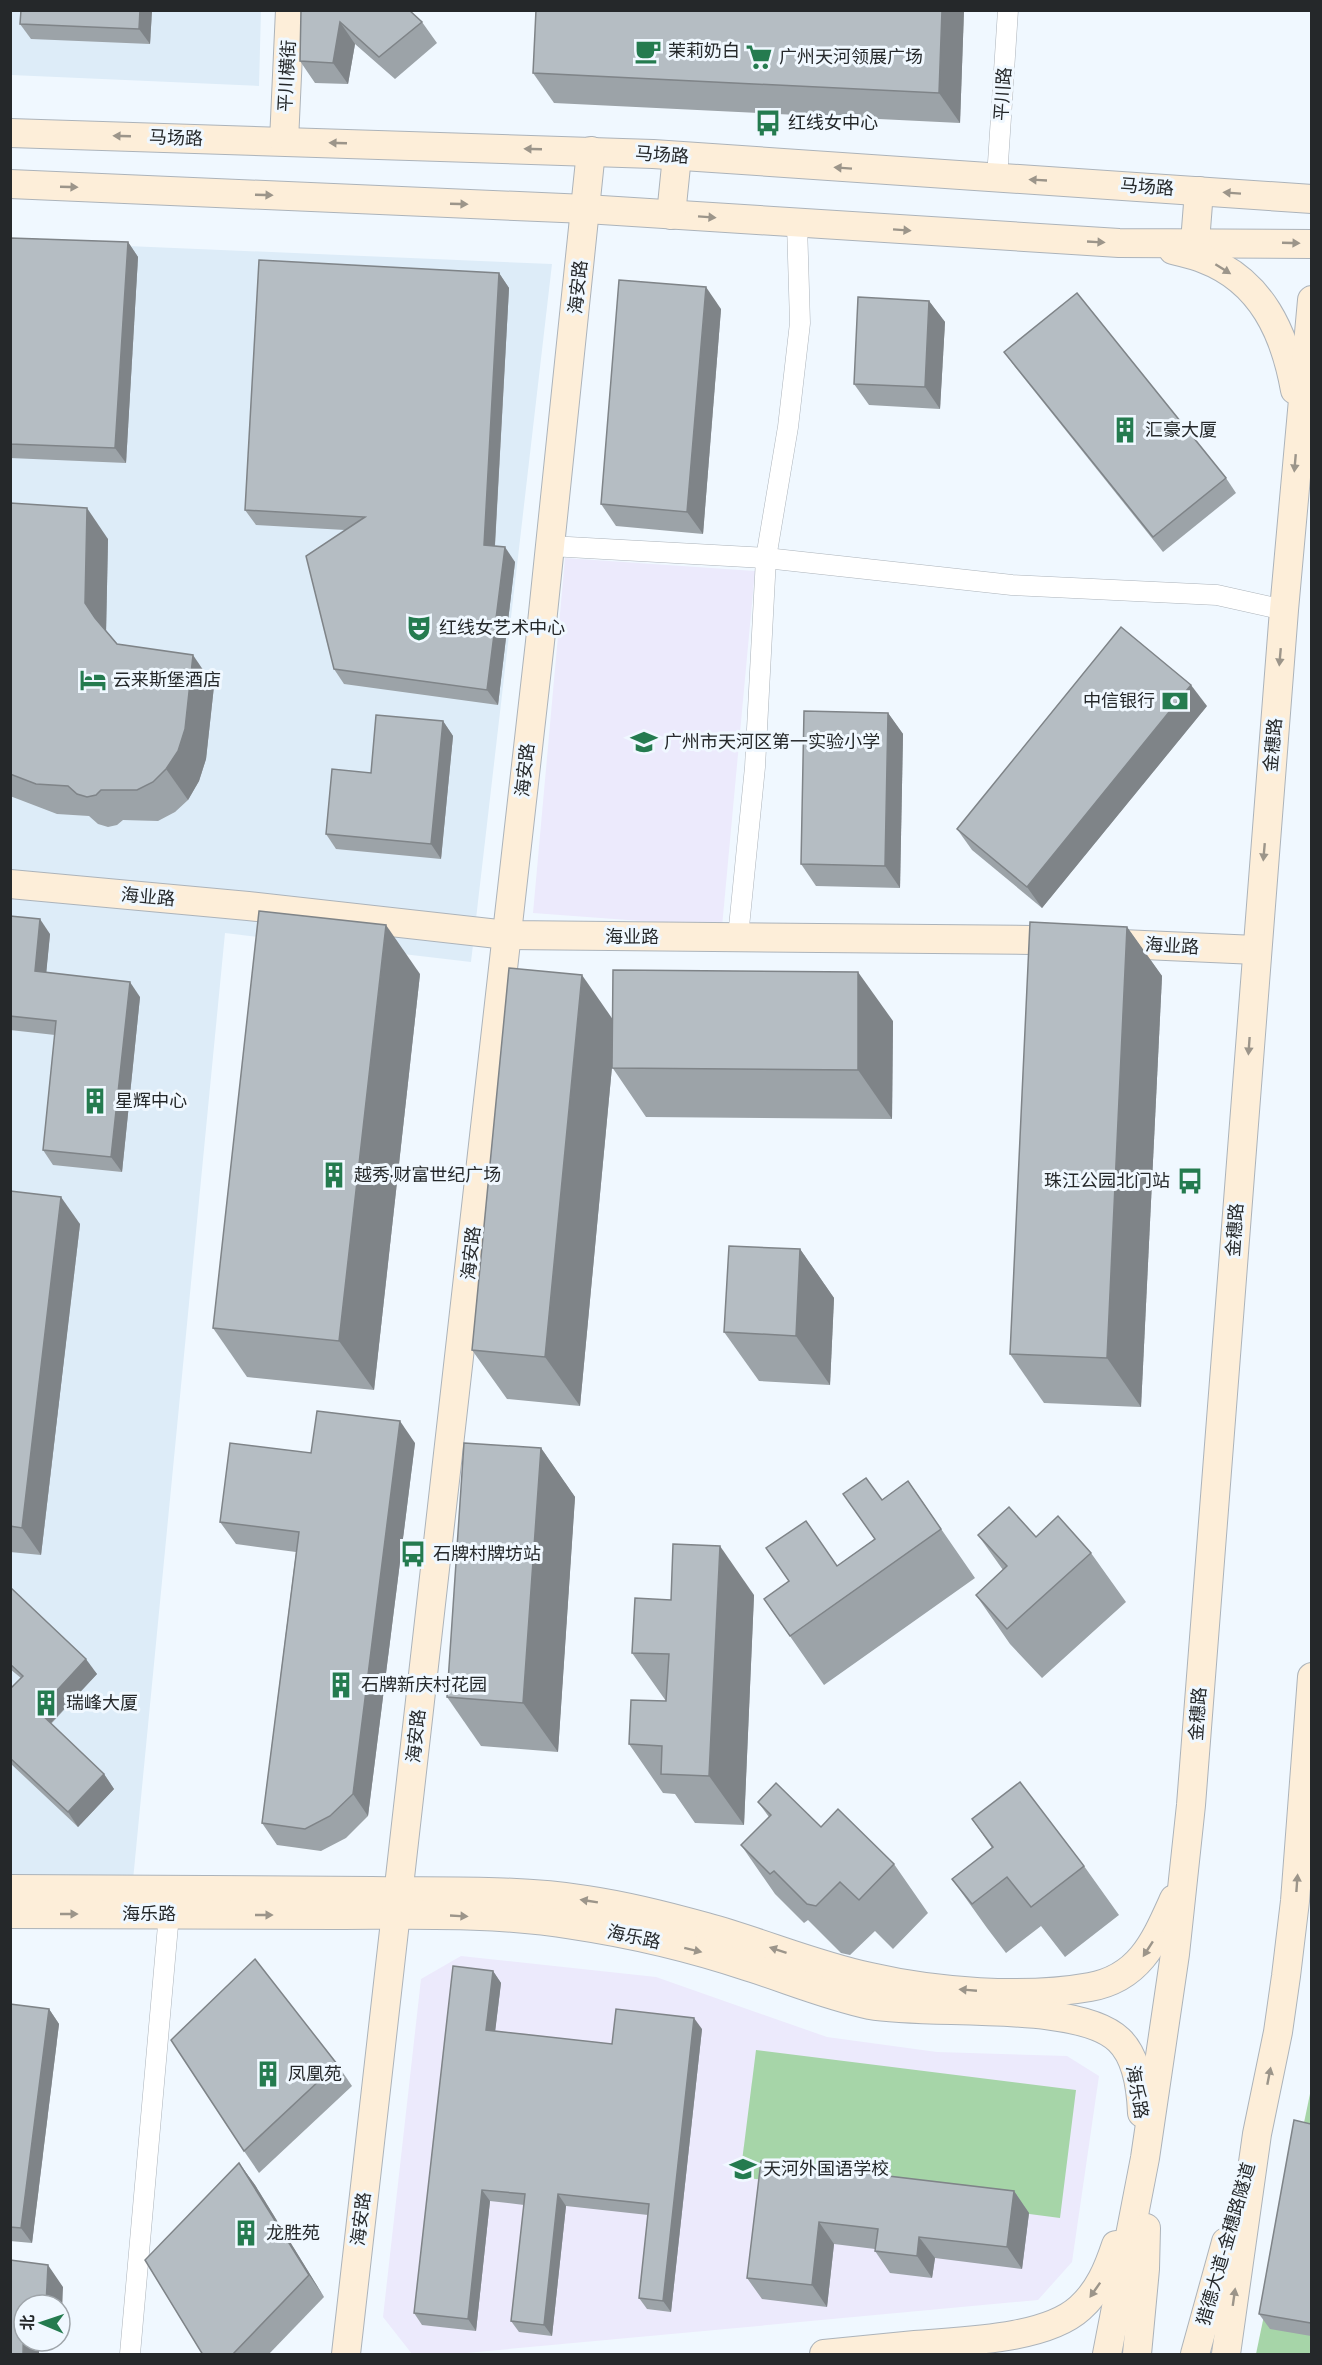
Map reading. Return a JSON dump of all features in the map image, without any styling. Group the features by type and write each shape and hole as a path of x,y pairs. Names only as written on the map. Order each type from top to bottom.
{"street":[{"name":"平川横街","path":"284,141 290,10"},
{"name":"平川路","path":"997,178 1008,10"},
{"name":"马场路","path":"10,133 591,151 1311,199"},
{"name":"海安路","path":"346,2355 507,935 591,151"},
{"path":"671,215 677,156"},
{"path":"10,184 586,209 1074,241 1311,243"},
{"path":"1195,242 1199,190"},
{"path":"738,937 755,767 766,558 788,427 800,323 797,224"},
{"path":"1148,242 1205,259 1224,269 1257,297 1279,329 1287,353 1300,414"},
{"name":"金穗路","path":"1145,2158 1175,1954 1191,1805 1284,610 1300,414 1310,334 1311,300"},
{"path":"550,546 766,558 1012,585 1217,595 1284,610"},
{"name":"海业路","path":"10,884 507,935 611,938 1021,939 1257,950"},
{"path":"1226,2355 1257,2134 1278,2032 1288,1965 1295,1901 1311,1677"},
{"name":"海乐路","path":"10,1914 169,1914 397,1903 494,1892 584,1900 620,1906 707,1927 871,1978 942,1988 1030,1992 1093,1987 1119,1978 1135,1966 1149,1950 1183,1878"},
{"name":"海乐路","path":"10,1889 397,1903 446,1916 569,1924 638,1936 707,1954 827,1994 869,2004 922,2010 1031,2013 1099,2026 1118,2039 1130,2054 1142,2103 1145,2158"},
{"path":"130,2355 169,1914"},
{"name":"猎德大道-金穗路隧道","path":"1195,2355 1257,2134"},
{"path":"824,2355 978,2340 1016,2334 1065,2319 1079,2309 1094,2293 1107,2271 1145,2158"},
{"path":"1107,2355 1145,2158"},
{"path":"1137,2355 1145,2269 1145,2158"},
{"path":"978,2340 999,2344 1029,2355"}],"shaded area":[{"path":"11,11 261,11 259,86 11,75"},
{"path":"11,241 552,264 471,962 225,933 133,1880 11,1878"},
{"name":"广州市天河区第一实验小学","path":"565,558 755,571 722,927 533,913"},
{"name":"天河外国语学校","path":"461,1956 656,1977 827,2037 937,2052 1067,2056 1099,2076 1072,2262 1038,2300 455,2354 412,2354 383,2317 421,1979"}],"green space":[{"path":"756,2050 1076,2090 1060,2218 740,2177"},
{"path":"1311,2089 1311,2354 1256,2354"}],"building":[{"path":"21,10 140,10 139,29 20,24"},
{"path":"301,10 409,10 422,22 379,57 340,22 333,63 300,61"},
{"name":"广州天河领展广场","path":"536,10 942,10 939,93 533,73"},
{"path":"10,238 128,242 115,448 10,444"},
{"path":"259,260 499,273 484,545 505,547 487,690 334,669 306,556 365,517 245,510"},
{"path":"619,280 706,287 687,512 601,504"},
{"name":"汇豪大厦","path":"1077,293 1226,478 1153,537 1004,352"},
{"path":"858,297 929,301 925,387 854,384"},
{"name":"云来斯堡酒店","path":"10,503 87,508 85,603 95,618 117,644 193,655 185,729 178,751 166,769 153,782 137,790 101,790 96,795 87,797 77,794 68,786 36,784 10,774"},
{"path":"1121,627 1191,685 1027,887 957,829"},
{"path":"804,711 888,713 885,866 801,864"},
{"path":"376,715 443,721 431,844 326,834 332,769 371,773"},
{"name":"越秀·财富世纪广场","path":"259,911 386,925 339,1341 213,1328"},
{"name":"星辉中心","path":"10,916 40,919 35,971 130,982 111,1157 43,1150 56,1021 10,1016"},
{"path":"1030,922 1127,927 1107,1358 1010,1354"},
{"path":"509,968 582,975 545,1357 472,1350"},
{"path":"613,970 858,972 858,1070 612,1068"},
{"path":"10,1191 61,1197 22,1528 10,1526"},
{"path":"729,1246 800,1249 796,1336 724,1332"},
{"name":"石牌新庆村花园","path":"317,1411 400,1421 353,1794 330,1816 305,1829 262,1823 299,1532 220,1522 230,1443 311,1453"},
{"path":"464,1443 541,1448 523,1703 447,1697"},
{"path":"866,1478 882,1500 908,1481 941,1529 790,1636 764,1599 789,1581 766,1548 806,1521 837,1566 875,1539 843,1494"},
{"path":"1009,1507 1036,1537 1058,1516 1091,1553 1007,1629 976,1595 1007,1566 978,1535"},
{"path":"673,1544 720,1546 709,1776 661,1774 662,1746 629,1744 631,1700 666,1701 669,1654 632,1653 635,1598 671,1600"},
{"name":"瑞峰大厦","path":"10,1587 86,1659 38,1711 104,1774 68,1812 10,1758 10,1689 23,1676 10,1664"},
{"path":"1020,1782 1084,1866 1031,1907 1007,1877 972,1904 952,1879 993,1847 972,1819"},
{"path":"776,1783 821,1827 838,1809 894,1864 859,1900 840,1882 816,1906 807,1904 774,1871 770,1874 741,1845 771,1815 758,1802"},
{"name":"凤凰苑","path":"255,1959 337,2064 244,2151 171,2040"},
{"path":"453,1966 493,1971 486,2030 612,2044 616,2009 694,2018 663,2301 639,2298 649,2204 558,2194 544,2325 511,2321 525,2194 482,2190 468,2319 414,2313"},
{"path":"10,2004 49,2009 21,2228 10,2227"},
{"path":"1294,2120 1311,2124 1311,2323 1259,2314"},
{"path":"761,2161 1014,2191 1007,2247 919,2237 917,2256 875,2251 878,2229 819,2222 812,2285 747,2278"},
{"name":"龙胜苑","path":"239,2163 309,2275 232,2355 203,2355 145,2260"},
{"path":"10,2260 48,2265 47,2293 12,2293 12,2353 23,2353 23,2355 10,2355"}],"place":[{"name":"茉莉奶白","path":"648,51"},
{"name":"广州天河领展广场","path":"759,57"},
{"name":"红线女中心","path":"768,123"},
{"name":"汇豪大厦","path":"1125,430"},
{"name":"红线女艺术中心","path":"419,628"},
{"name":"云来斯堡酒店","path":"93,680"},
{"name":"中信银行","path":"1175,701"},
{"name":"广州市天河区第一实验小学","path":"644,742"},
{"name":"星辉中心","path":"95,1101"},
{"name":"越秀·财富世纪广场","path":"334,1175"},
{"name":"珠江公园北门站","path":"1190,1181"},
{"name":"石牌村牌坊站","path":"413,1554"},
{"name":"石牌新庆村花园","path":"341,1685"},
{"name":"瑞峰大厦","path":"46,1703"},
{"name":"凤凰苑","path":"268,2074"},
{"name":"天河外国语学校","path":"743,2169"},
{"name":"龙胜苑","path":"246,2233"}]}
